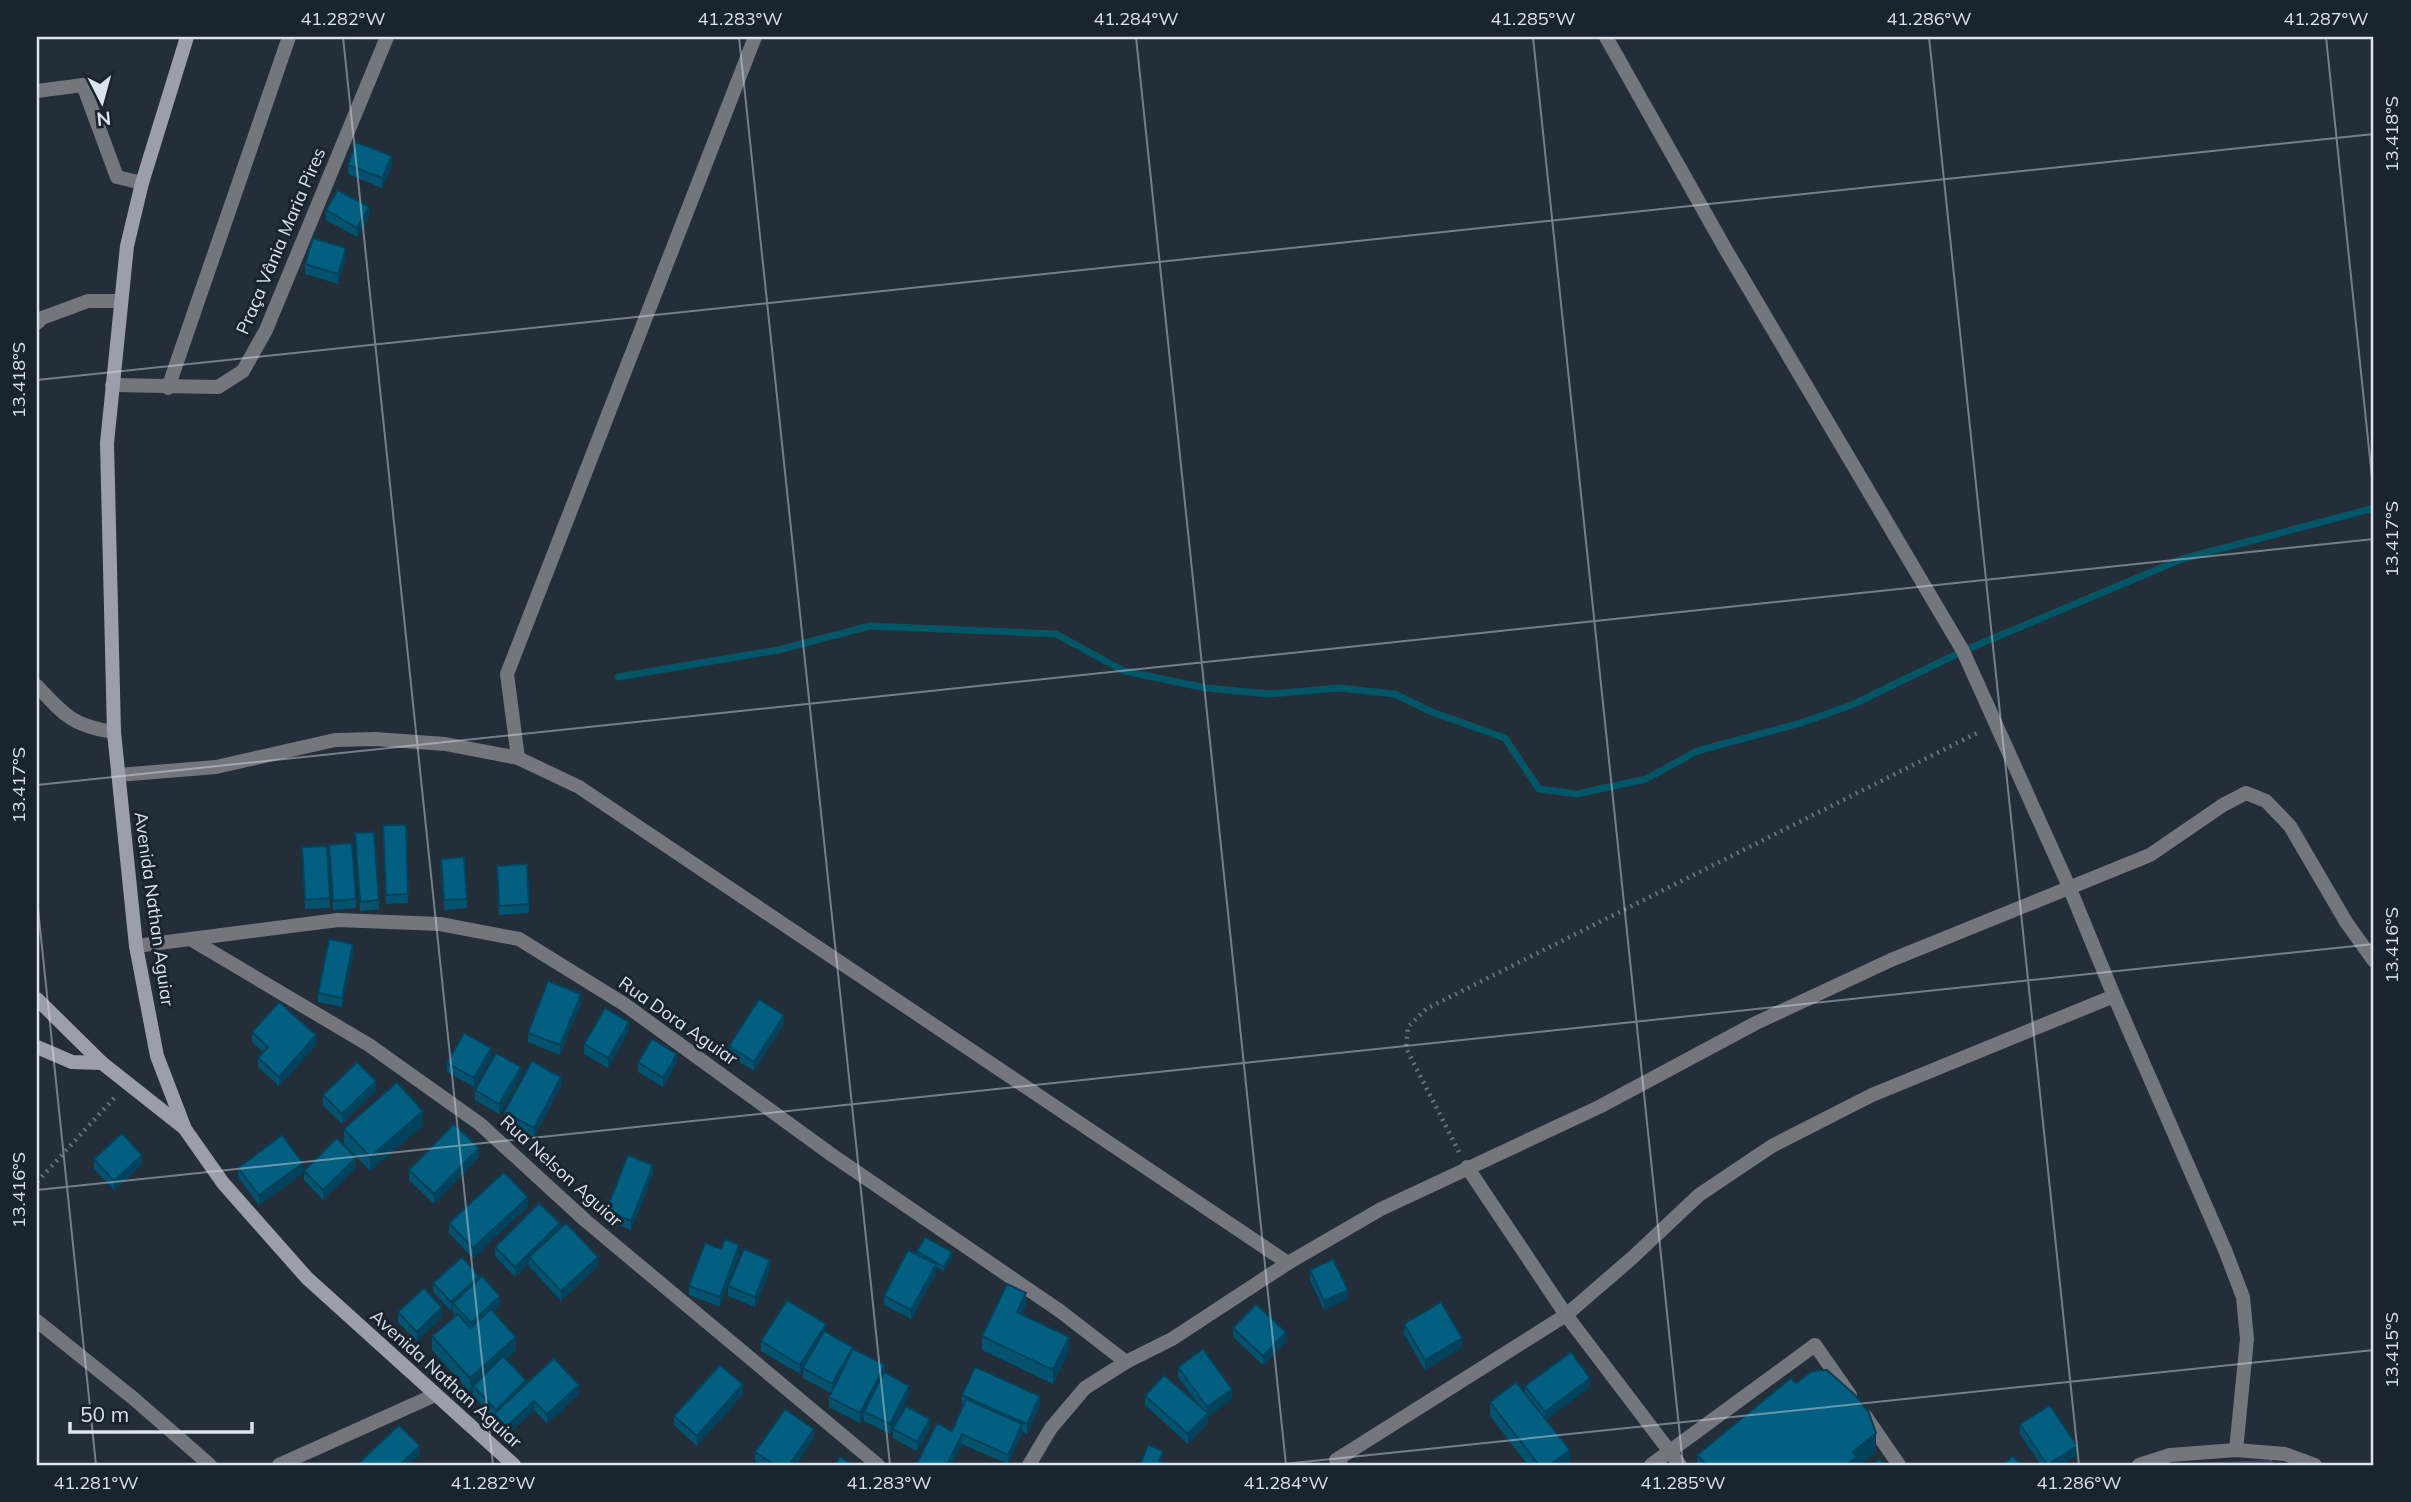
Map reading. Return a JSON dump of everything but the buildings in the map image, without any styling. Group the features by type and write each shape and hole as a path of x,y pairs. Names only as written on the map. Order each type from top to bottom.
{"main road":[{"name":"Avenida Nathan Aguiar","path":"187,37 142,183 127,246 107,443 114,732 136,946 157,1056 185,1129 223,1183 307,1278 514,1465"},
{"path":"37,999 102,1063 185,1129"},
{"path":"37,1047 72,1062 102,1063"}],"street":[{"path":"168,388 289,37"},
{"name":"Praça Vânia Maria Pires","path":"112,385 218,387 243,371 267,330 387,37"},
{"path":"518,758 506,674 755,37"},
{"path":"1606,37 1726,250 1963,651 2070,889 2243,1297 2247,1339 2236,1450"},
{"path":"37,91 83,85 117,177 142,183"},
{"path":"37,323 42,318 88,301 120,301"},
{"path":"37,686 66,717 91,729 114,732"},
{"path":"118,775 216,767 335,740 375,739 445,744 518,758 579,787 1288,1263"},
{"path":"1029,1465 1051,1428 1085,1388 1126,1362 1172,1339 1288,1263 1381,1209 1599,1107 1756,1023 1891,960 2150,855 2223,805 2246,793 2266,801 2290,826 2346,922 2374,961"},
{"name":"Rua Dora Aguiar","path":"136,946 338,920 440,924 519,939 624,1004 832,1155 1060,1311 1126,1362"},
{"name":"Rua Nelson Aguiar","path":"192,940 369,1045 480,1124 586,1222 878,1465"},
{"path":"1341,1465 1336,1460 1566,1315 1699,1195 1772,1146 1872,1095 2114,996"},
{"path":"1467,1167 1566,1315 1680,1465"},
{"path":"37,1321 133,1398 210,1465"},
{"path":"1651,1465 1671,1453 1815,1345 1899,1465"},
{"path":"279,1465 435,1395"},
{"path":"2140,1465 2170,1455 2236,1450 2285,1454 2315,1465"}],"path":[{"path":"1467,1167 1406,1048 1408,1027 1426,1009 1996,724"},
{"path":"37,1182 127,1083"}],"shaded area":[{"path":"2272,1460 2274,1465 2181,1465 2189,1463"}],"waterway":[{"path":"618,677 778,650 870,626 1056,634 1124,671 1206,688 1269,694 1339,688 1395,694 1432,712 1505,738 1539,789 1577,794 1646,779 1697,751 1804,722 1854,704 1963,651 2182,559 2374,508"}]}
